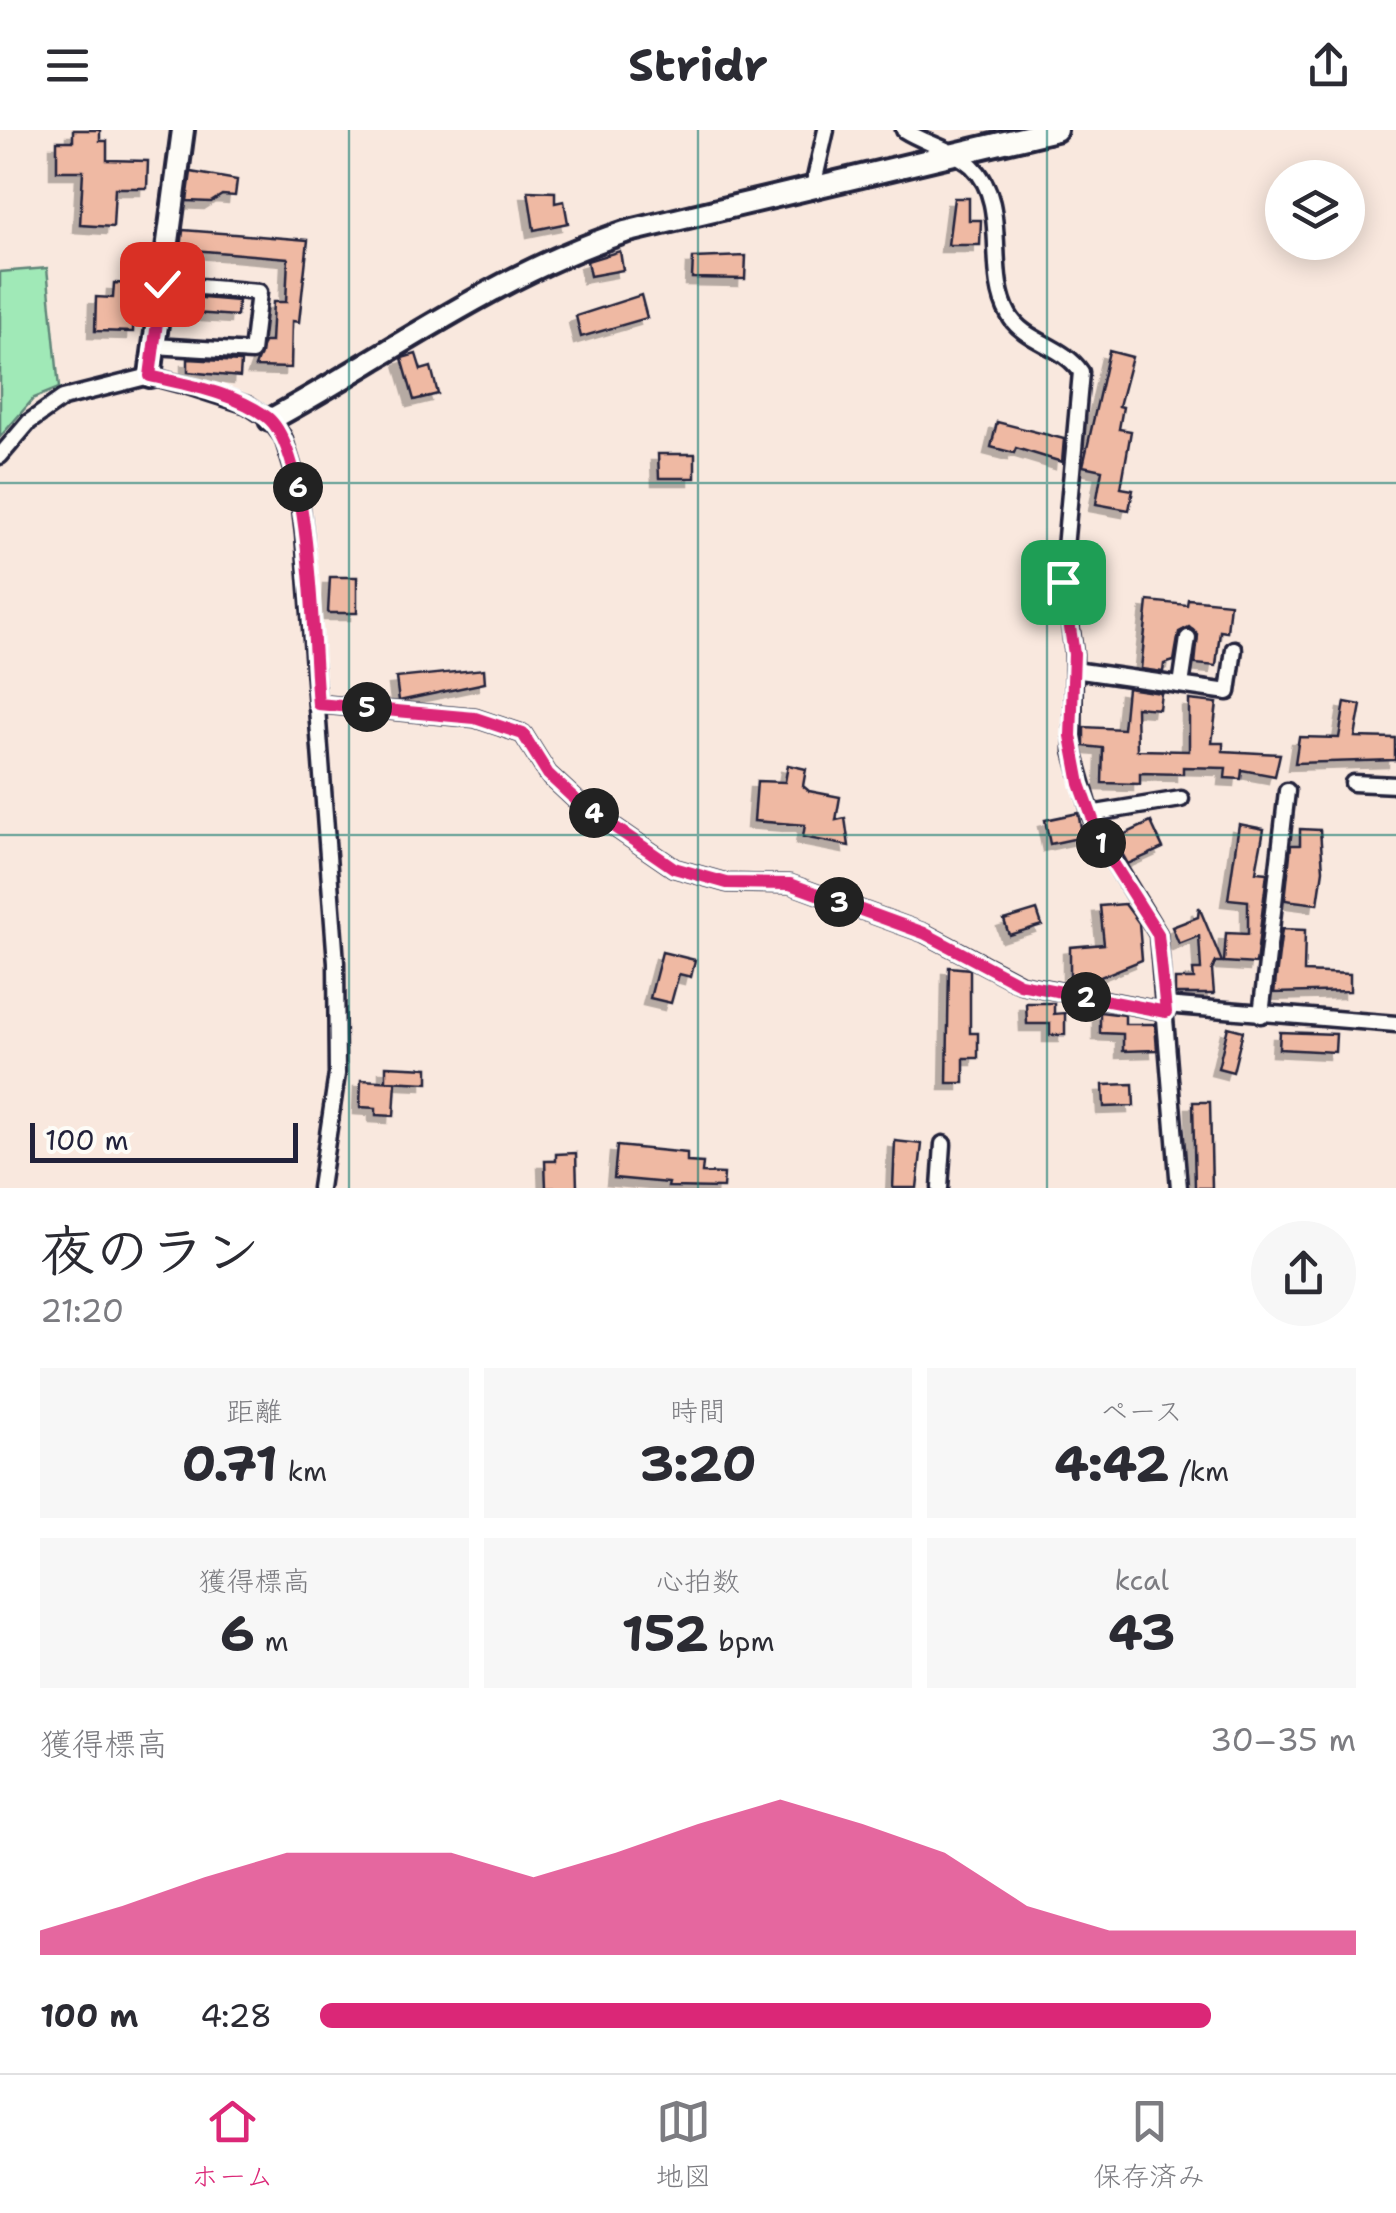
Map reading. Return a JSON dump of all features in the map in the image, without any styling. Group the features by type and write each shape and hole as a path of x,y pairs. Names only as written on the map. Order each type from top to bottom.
{"street":[{"path":"150,376 183,130"},
{"path":"814,188 826,130"},
{"path":"904,130 975,168 983,183 1009,316 1024,331 1065,352 1080,372 1063,570 1074,670 1073,751 1103,847 1158,934 1179,1188"},
{"path":"270,420 495,285 576,248 1056,130"},
{"path":"154,346 252,352 259,292 162,284"},
{"path":"0,456 28,422 63,398 150,376 246,404 270,420 282,438 298,485 318,704 336,1000 337,1074 320,1188"},
{"path":"1181,685 1188,638"},
{"path":"1074,670 1228,692 1234,649"},
{"path":"318,704 475,718 523,734 548,774 578,802 674,868 727,883 790,884 924,933 1020,984 1166,1008 1396,1024"},
{"path":"1353,783 1396,785"},
{"path":"1262,1015 1288,792"},
{"path":"1090,814 1181,800"},
{"path":"940,1188 943,1144"}],"green space":[{"path":"47,268 59,388 34,398 0,437 0,272"}],"building":[{"path":"73,130 100,130 100,141 107,141 107,160 148,161 147,188 115,188 113,227 80,225 83,171 57,171 57,141 73,141"},
{"path":"191,172 237,180 235,196 222,195 211,202 187,201"},
{"path":"528,191 555,192 555,203 564,201 568,223 534,230"},
{"path":"954,198 969,198 969,220 981,220 980,245 948,245"},
{"path":"183,230 308,240 299,322 292,321 291,368 255,367 264,342 271,342 273,302 286,302 288,258 181,249"},
{"path":"620,251 623,270 590,276 587,261"},
{"path":"746,256 745,279 692,278 693,258"},
{"path":"114,283 134,284 133,332 95,331 96,297 113,298"},
{"path":"641,295 647,318 581,337 576,316"},
{"path":"180,296 238,301 237,316 179,312"},
{"path":"1109,351 1132,357 1119,406 1123,407 1119,429 1131,431 1121,488 1133,490 1129,510 1096,504 1102,470 1083,466"},
{"path":"416,354 421,370 431,367 438,394 414,400 402,358"},
{"path":"188,359 241,362 240,377 188,372"},
{"path":"997,422 1064,439 1062,462 1016,448 1014,453 991,447"},
{"path":"658,454 695,454 695,478 659,478"},
{"path":"330,577 357,577 357,613 328,613"},
{"path":"1188,599 1230,603 1227,632 1220,631 1216,666 1195,664 1198,635 1189,627 1179,632 1174,661 1164,664 1163,672 1141,669 1148,601 1187,605"},
{"path":"484,669 485,683 399,701 396,678"},
{"path":"1127,688 1161,693 1159,709 1136,707 1137,750 1189,751 1189,700 1217,703 1212,743 1223,743 1223,751 1280,754 1275,776 1242,770 1241,779 1225,778 1226,768 1183,767 1183,774 1140,773 1140,784 1102,783 1103,748 1084,746 1084,727 1123,729"},
{"path":"1345,702 1361,705 1355,737 1395,738 1395,760 1295,763 1299,737 1339,738"},
{"path":"788,765 806,769 803,786 809,791 840,797 836,820 845,818 849,846 803,837 805,825 754,821 757,781 785,782"},
{"path":"1078,813 1083,837 1050,844 1045,820"},
{"path":"1151,822 1163,848 1128,864 1114,839"},
{"path":"1239,824 1264,829 1256,872 1267,873 1256,964 1224,962 1226,933 1248,934 1248,901 1228,899"},
{"path":"1300,829 1320,830 1323,870 1318,904 1285,900 1291,845 1300,845"},
{"path":"1125,904 1139,923 1142,960 1086,983 1070,983 1070,947 1104,944 1100,906"},
{"path":"1199,907 1222,962 1216,962 1212,970 1214,994 1175,994 1175,979 1194,979 1193,970 1201,970 1199,936 1179,944 1172,927 1198,917"},
{"path":"1037,910 1042,925 1009,935 1004,920"},
{"path":"1282,929 1305,930 1304,972 1350,974 1350,991 1274,993"},
{"path":"662,952 695,960 691,977 679,974 671,1003 650,998"},
{"path":"949,967 970,969 970,1033 978,1033 978,1058 964,1058 964,1083 947,1083"},
{"path":"1026,1003 1054,1003 1054,1014 1065,1013 1065,1035 1050,1035 1050,1024 1027,1024"},
{"path":"1100,1012 1125,1015 1125,1024 1155,1024 1157,1050 1123,1051 1123,1034 1100,1033"},
{"path":"1228,1027 1243,1031 1233,1072 1218,1068"},
{"path":"1280,1032 1336,1034 1335,1052 1279,1049"},
{"path":"386,1066 428,1068 428,1083 386,1081"},
{"path":"361,1080 396,1082 394,1116 376,1115 376,1108 360,1107"},
{"path":"1133,1084 1134,1106 1104,1107 1103,1085"},
{"path":"1193,1102 1210,1102 1212,1188 1195,1188"},
{"path":"895,1141 922,1144 917,1188 893,1188"},
{"path":"617,1146 687,1153 687,1162 703,1163 702,1173 724,1174 723,1188 668,1187 669,1183 614,1178"},
{"path":"576,1153 577,1188 546,1188 545,1161 556,1161 556,1154"}],"route":[{"path":"162,284 150,376 246,404 270,420 282,438 298,485 318,704 352,704 419,716 475,718 523,734 548,774 578,802 674,868 727,883 790,884 924,933 1020,984 1166,1012 1158,934 1103,847 1080,784 1071,736 1074,654 1063,582"}]}
